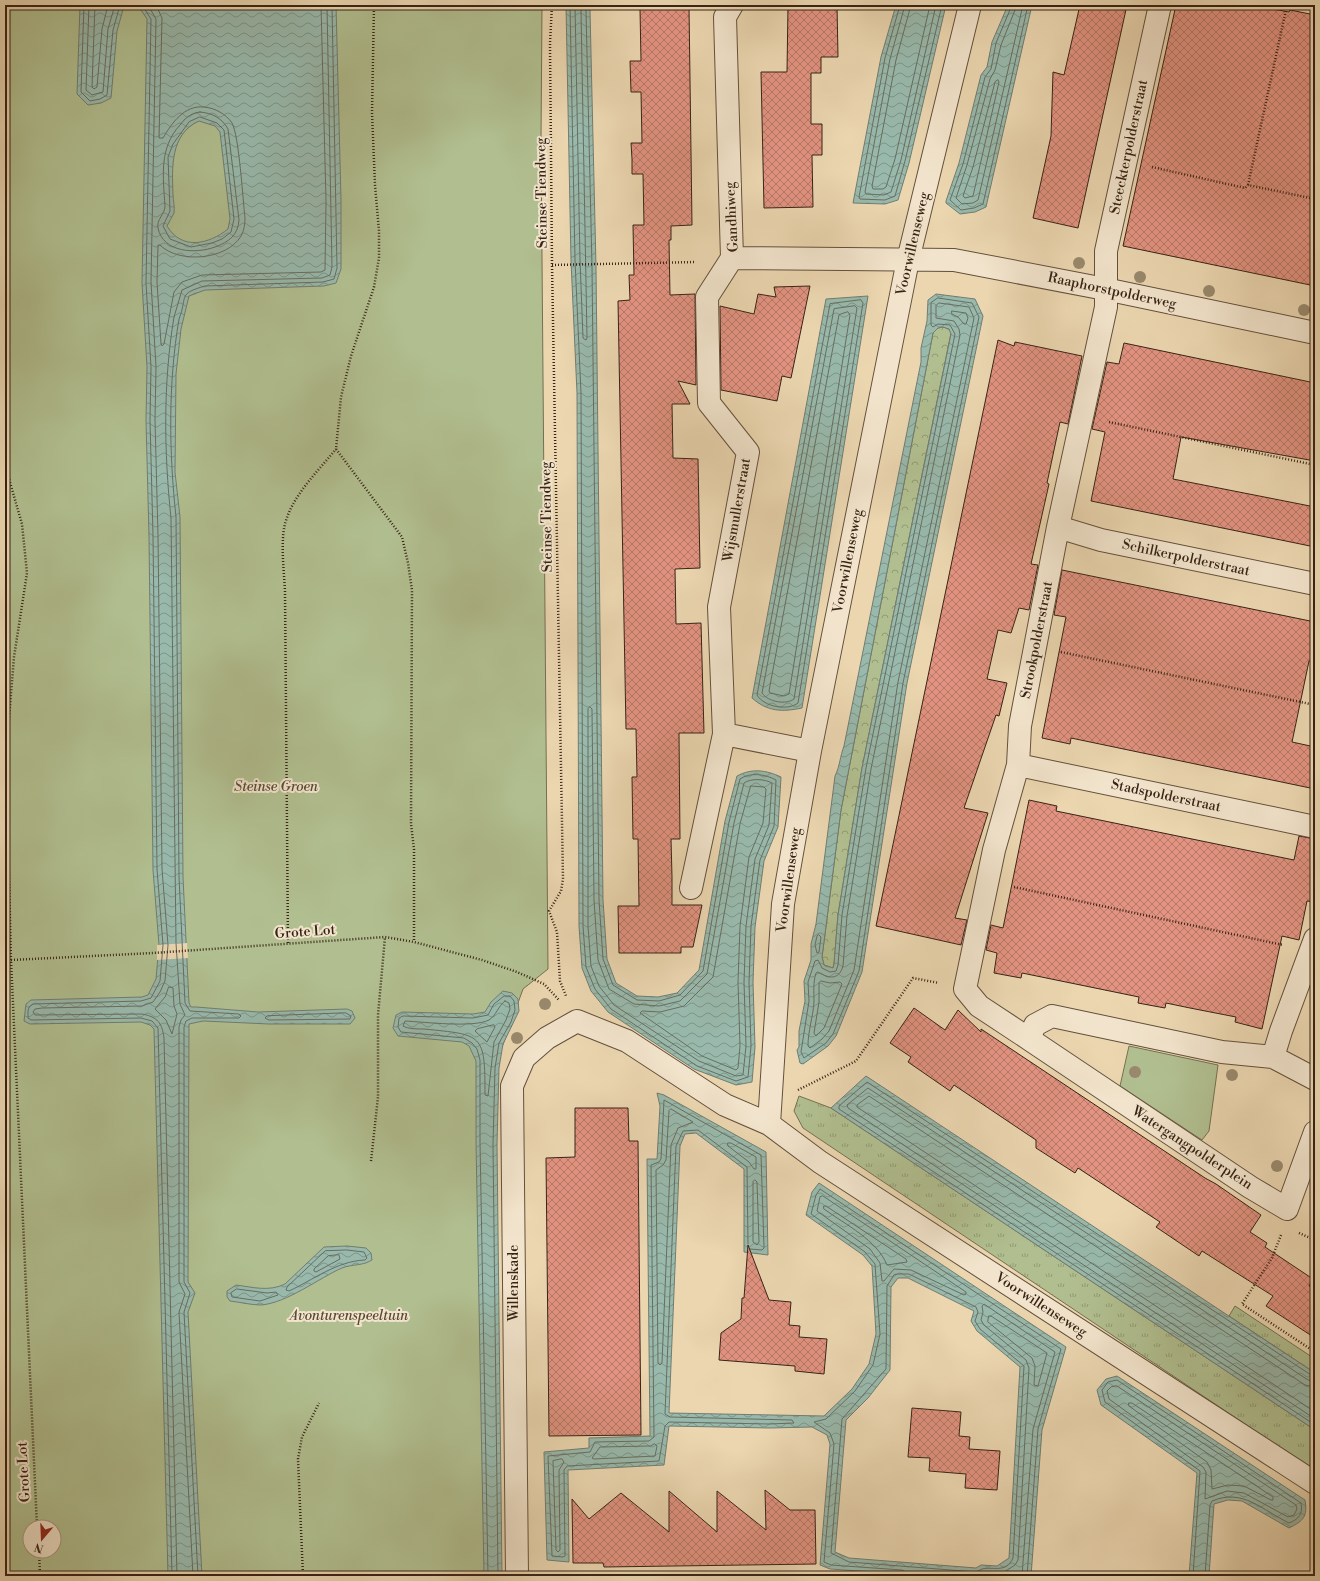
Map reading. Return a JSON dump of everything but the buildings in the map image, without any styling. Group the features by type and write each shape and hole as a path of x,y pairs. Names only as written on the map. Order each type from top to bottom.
{"street":[{"name":"Gandhiweg","path":"732,5 725,17 732,258 908,260"},
{"name":"Voorwillenseweg","path":"769,1124 783,904 810,751 908,260 970,5"},
{"name":"Steeckterpolderstraat","path":"1105,289 1106,252 1160,5"},
{"name":"Wijsmullerstraat","path":"691,888 724,734 719,607 748,452 709,403 707,297 732,258"},
{"name":"Raaphorstpolderweg","path":"908,260 954,260 1105,289 1315,333"},
{"name":"Strookpolderstraat","path":"965,989 998,834 1018,765 1020,726 1058,528 1106,307 1105,289"},
{"name":"Schilkerpolderstraat","path":"1058,528 1101,540 1315,584"},
{"path":"724,734 810,751"},
{"name":"Stadspolderstraat","path":"1018,765 1315,827"},
{"path":"1273,1057 1313,945"},
{"name":"Watergangpolderplein","path":"965,989 979,1006 1250,1187 1287,1209"},
{"path":"1029,1039 1035,1025 1052,1016 1222,1052 1273,1057 1315,1079"},
{"name":"Voorwillenseweg","path":"577,1021 627,1041 725,1104 769,1124 820,1162 1315,1484"},
{"name":"Willenskade","path":"517,1576 512,1086 524,1058 547,1038 577,1021"},
{"path":"1287,1209 1315,1132"}],"path":[{"path":"288,943 285,590 282,537 288,512 301,490 314,477 336,449 341,397 350,356 374,287 379,258 379,231 375,185 372,113 374,5"},
{"name":"Steinse Tiendweg","path":"552,5 550,43 552,265 562,880 561,891 549,911 557,932 560,982 577,1021"},
{"path":"1248,185 1288,5"},
{"path":"1126,161 1245,188 1248,185 1315,199"},
{"path":"552,265 707,262 732,258"},
{"path":"1083,417 1315,465"},
{"path":"336,449 402,537 408,562 412,590 411,824 414,849 414,942"},
{"name":"Grote Lot","path":"5,465 22,524 27,573 14,657 6,756 11,960 37,1519"},
{"path":"1036,646 1315,705"},
{"path":"988,882 1313,945"},
{"path":"371,1161 378,1097 378,1015 385,937"},
{"name":"Grote Lot","path":"11,960 153,953 385,937 414,942 482,960 517,972 544,984 577,1021"},
{"path":"794,1092 856,1061 914,978 965,989"},
{"path":"1287,1209 1286,1225 1272,1258 1242,1304 1315,1352"},
{"path":"303,1576 298,1459 302,1438 319,1403"},
{"path":"39,1559 40,1576"}],"green space":[{"name":"Steinse Groen","path":"5,5 542,5 541,140 548,969 523,989 492,1075 499,1576 5,1576"},
{"path":"943,327 949,329 951,333 862,768 838,915 833,968 824,965 822,957 841,810 933,333 938,328"},
{"path":"1129,1046 1218,1065 1209,1131 1202,1140 1120,1086"},
{"path":"799,1096 831,1108 1315,1430 1315,1471 803,1128 794,1111"},
{"path":"1235,1306 1315,1359 1315,1373 1229,1316"}],"water":[{"path":"80,5 336,5 341,200 341,269 336,283 324,286 205,290 189,296 181,329 176,374 175,472 180,517 183,877 189,1003 191,1007 258,1012 347,1009 352,1011 355,1018 350,1024 269,1024 203,1021 189,1024 188,1282 195,1293 188,1312 202,1576 168,1576 154,1029 150,1025 141,1022 30,1024 24,1021 26,1004 31,1000 142,997 148,995 156,979 159,945 153,870 146,420 147,367 142,283 147,19 139,7 124,6 117,31 111,98 101,103 88,105 77,94","holes":["199,121 215,126 220,132 230,219 228,229 221,234 204,241 188,242 173,234 167,226 174,213 173,163 175,153 183,134 190,127"]},
{"path":"566,5 592,5 590,11 596,267 603,900 607,959 616,983 637,996 658,997 677,993 699,970 725,821 737,776 748,772 764,771 781,777 778,827 764,861 755,927 753,982 755,1047 752,1082 736,1085 694,1069 608,1012 591,991 582,968 579,926 577,393 571,261"},
{"path":"896,5 946,5 909,163 898,200 885,204 853,203 881,57"},
{"path":"1008,5 1032,5 986,207 975,212 960,214 946,203 946,201 959,163 981,75 987,67 992,42"},
{"path":"936,294 975,299 983,316 907,683 862,972 836,1036 828,1046 803,1064 800,1063 797,1050 799,1047 799,1031 805,1001 804,981 811,960 811,944 816,924 835,776 844,746 921,362 921,348 927,321 928,300","holes":["943,327 949,329 951,334 862,768 838,915 833,968 824,965 822,957 841,810 933,333 938,328"]},
{"path":"868,296 802,708 776,710 758,703 752,698 826,299"},
{"path":"503,991 512,993 518,999 519,1011 503,1044 499,1068 497,1144 502,1576 484,1576 476,1142 476,1061 469,1046 462,1042 398,1036 393,1028 396,1015 402,1012 473,1014 485,1012 491,1002"},
{"path":"866,1076 1315,1373 1315,1430 831,1108"},
{"path":"657,1093 664,1095 766,1152 768,1255 744,1252 744,1169 696,1133 685,1134 680,1146 669,1413 824,1416 852,1389 869,1364 876,1334 872,1266 863,1255 806,1215 812,1192 819,1183 1066,1347 1042,1430 1031,1576 932,1576 830,1569 820,1565 830,1444 827,1435 812,1427 769,1428 669,1426 664,1465 568,1470 569,1562 547,1560 544,1452 589,1448 589,1438 650,1436 647,1159 657,1159 660,1106","holes":["898,1278 908,1278 974,1311 971,1321 977,1331 1020,1367 1009,1558 997,1566 981,1565 976,1568 849,1558 835,1552 846,1420 868,1398 890,1370 891,1287"]},
{"path":"347,1246 366,1248 371,1253 372,1260 342,1268 292,1295 271,1303 261,1305 249,1304 230,1301 227,1297 227,1291 236,1285 254,1288 273,1288 285,1284 324,1247"},
{"path":"1117,1376 1305,1500 1306,1511 1301,1521 1289,1528 1242,1501 1228,1500 1214,1504 1209,1576 1189,1576 1197,1473 1101,1405 1097,1390 1106,1379"}],"pier":[{"path":"187,943 188,958 157,960 157,945"}],"park label":[{"name":"Avonturenspeeltuin","path":"349,1316"}]}
